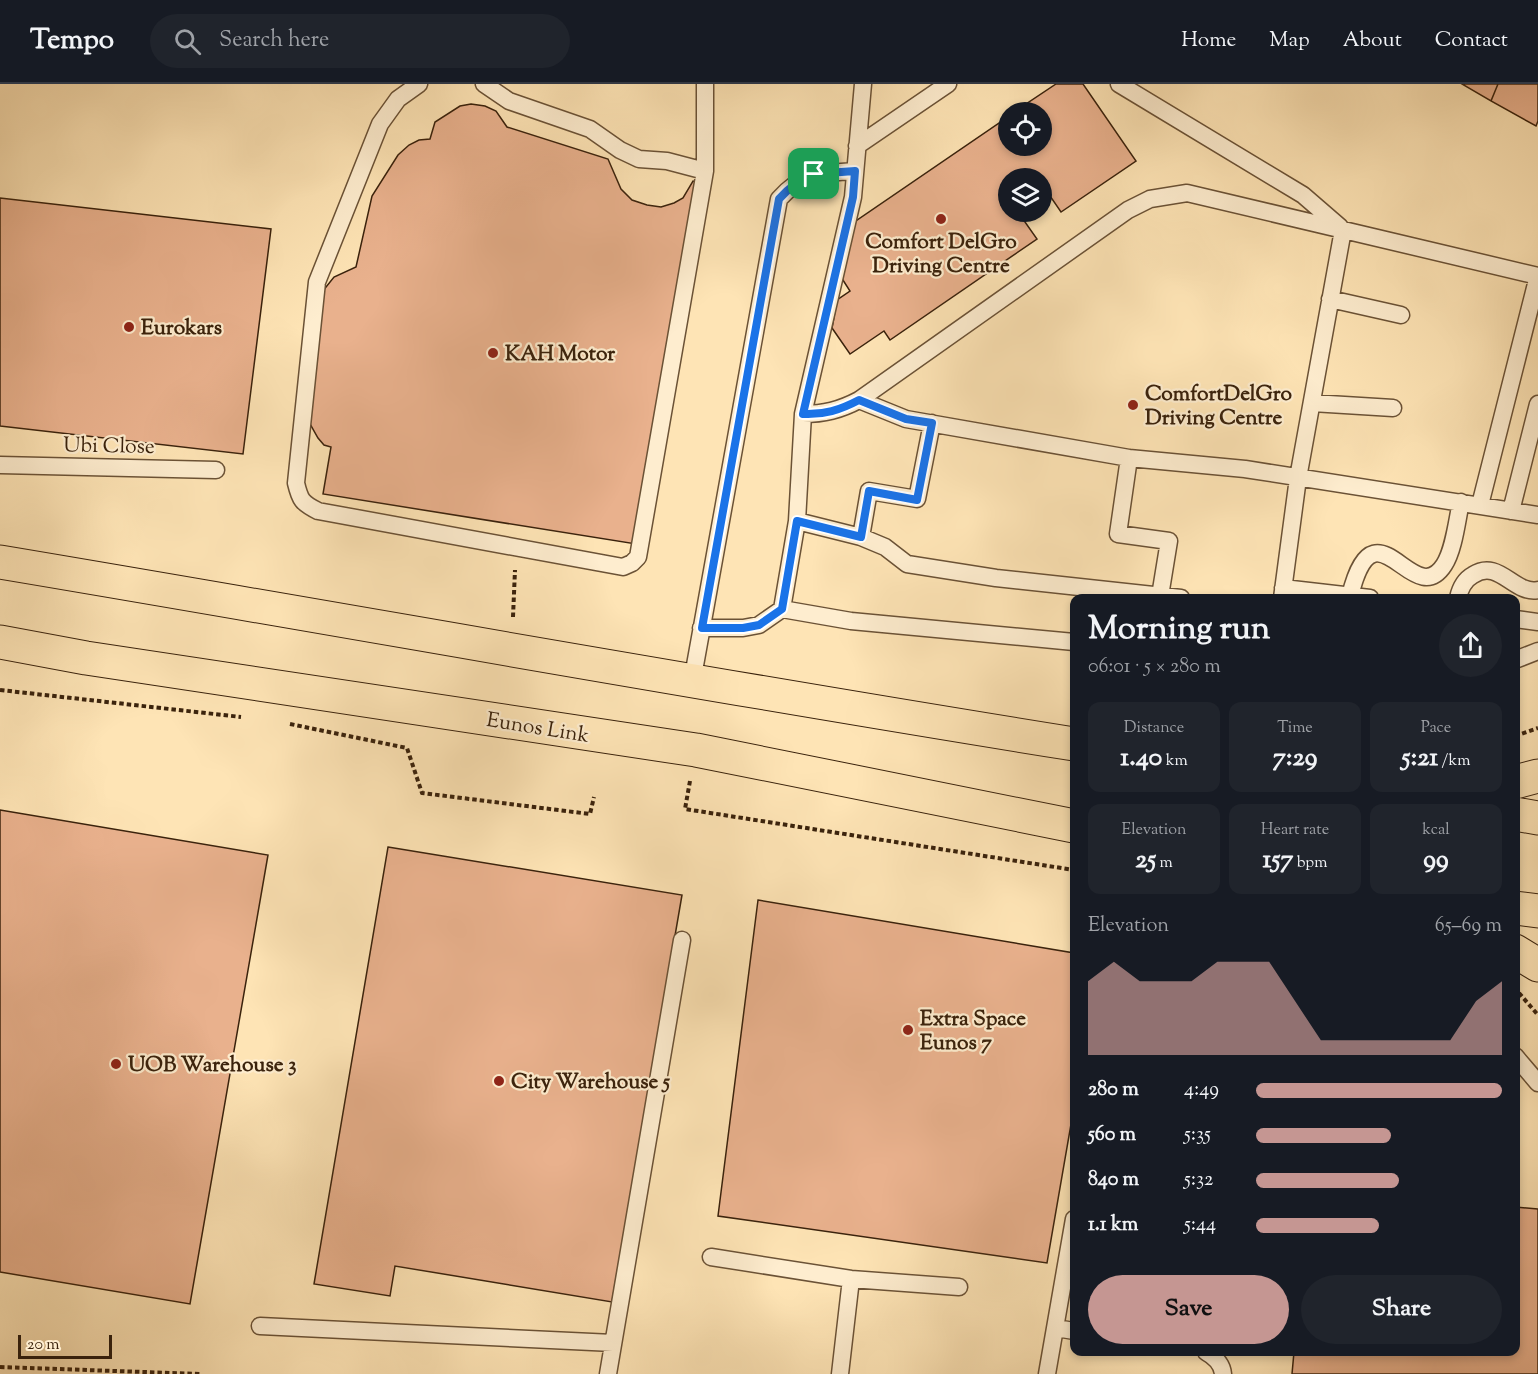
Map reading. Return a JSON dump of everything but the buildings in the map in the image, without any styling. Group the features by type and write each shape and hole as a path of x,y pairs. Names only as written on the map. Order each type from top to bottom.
{"highway":[{"path":"0,562 327,616 692,682 1070,743"},
{"name":"Eunos Link","path":"0,642 86,658 696,750 1070,825"},
{"path":"1520,781 1538,777"},
{"path":"1520,815 1538,818"},
{"path":"1520,909 1538,911"},
{"path":"1520,954 1538,965"}],"lane":[{"path":"418,84 398,99 380,124 317,282 296,483 300,497 304,505 318,511 623,567 638,557 705,171 705,84"},
{"path":"484,84 509,101 590,129 620,150 639,159 667,161 705,171"},
{"path":"782,609 797,521 803,414 853,197 863,84"},
{"path":"857,146 948,84"},
{"path":"1119,84 1303,195 1343,230"},
{"path":"692,682 779,199 790,187 814,174 855,171"},
{"path":"803,414 839,411 859,400 1128,210 1150,199 1187,193 1538,276 1480,506"},
{"path":"1305,594 1282,593 1298,478 1343,230"},
{"path":"1330,299 1401,315"},
{"path":"859,400 906,419 1129,458 1245,468 1538,515"},
{"path":"1312,403 1393,408"},
{"path":"1511,511 1538,404"},
{"path":"861,537 869,491 917,500 932,423"},
{"path":"1129,458 1118,534 1168,541 1160,594"},
{"name":"Ubi Close","path":"0,465 216,470"},
{"path":"1351,594 1356,573 1367,556 1374,552 1384,554 1414,574 1431,576 1439,572 1449,553 1461,502"},
{"path":"797,521 861,537 885,547 907,564 996,578 1142,594"},
{"path":"1460,594 1466,579 1481,571 1497,572 1526,590 1538,590"},
{"path":"702,628 743,628 759,625 782,609 851,621 1070,642"},
{"path":"1520,620 1538,622"},
{"path":"1520,658 1538,651"},
{"path":"608,1374 682,940"},
{"path":"1520,1062 1538,1083"},
{"path":"1047,1374 1070,1243"},
{"path":"711,1257 851,1279 959,1287"},
{"path":"840,1374 851,1279"},
{"path":"260,1326 613,1343"},
{"path":"1056,1328 1070,1330"},
{"path":"1213,1356 1222,1368 1223,1374"}],"path":[{"path":"512,621 515,568"},
{"path":"0,690 245,717"},
{"path":"280,722 407,748 423,793 590,814 594,797"},
{"path":"1520,734 1538,728"},
{"path":"685,809 1070,869"},
{"path":"1520,995 1538,1015"},
{"path":"0,1367 201,1374"}],"place":[{"name":"Comfort DelGro Driving Centre","path":"941,219"},
{"name":"Eurokars","path":"129,327"},
{"name":"KAH Motor","path":"493,353"},
{"name":"ComfortDelGro Driving Centre","path":"1133,405"},
{"name":"Extra Space Eunos 7","path":"908,1030"},
{"name":"UOB Warehouse 3","path":"116,1064"},
{"name":"City Warehouse 5","path":"499,1081"}],"route":[{"path":"855,171 853,197 803,414 839,411 859,400 906,419 932,423 917,500 869,491 861,537 797,521 782,609 759,625 743,628 702,628 779,199 790,187 814,174 855,171"}]}
